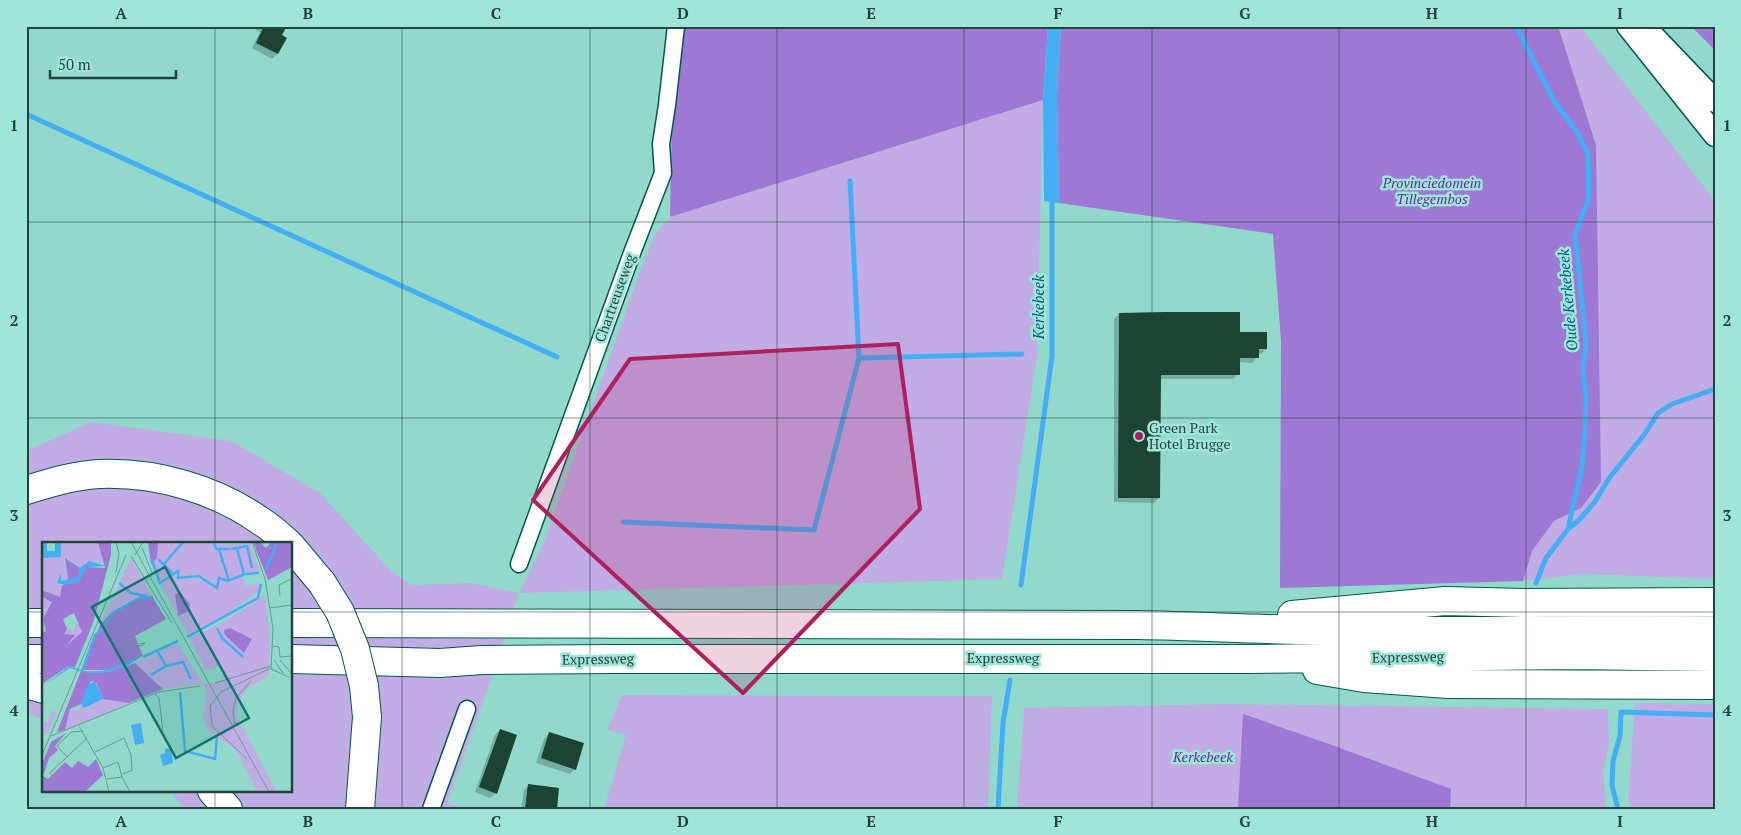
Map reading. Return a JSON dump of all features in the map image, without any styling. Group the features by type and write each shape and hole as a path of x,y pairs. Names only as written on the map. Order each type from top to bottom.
{"highway":[{"path":"26,490 58,480 99,474 139,475 171,482 224,500 262,522 286,542"},
{"path":"292,547 322,582 340,612 356,649 364,686 367,717 360,809"},
{"path":"1209,626 1312,612 1445,601 1524,603 1715,602"},
{"path":"26,623 42,623"},
{"name":"Expressweg","path":"292,623 1209,626 1302,630 1437,631 1715,630"},
{"name":"Expressweg","path":"292,659 440,663 482,660 612,658 1247,658 1571,655 1715,657"},
{"path":"1247,658 1364,678 1449,684 1715,685"},
{"path":"26,659 42,659"},
{"path":"26,684 42,688"},
{"path":"213,792 228,809"}],"main road":[{"path":"1628,26 1715,135"},
{"path":"1644,26 1715,101"}],"street":[{"name":"Chartreuseweg","path":"519,564 628,262 663,173 661,144 676,26"},
{"path":"431,809 466,709"}],"highlighted area":[{"path":"898,344 920,509 743,693 533,500 630,359"}],"green space":[{"path":"684,26 1048,26 1043,100 670,217 672,111"},
{"name":"Provinciedomein Tillegembos","path":"1061,26 1558,26 1596,145 1601,482 1581,508 1554,521 1532,551 1523,581 1280,588 1281,341 1273,234 1059,203 1057,95"},
{"path":"1558,26 1580,26 1715,201 1715,579 1583,574 1523,581 1532,551 1554,521 1581,508 1596,145"},
{"path":"1691,26 1715,26 1715,50"},
{"path":"1043,100 1037,356 1002,579 519,593 543,545 646,255 656,233 670,217"},
{"path":"92,422 231,441 320,493 390,570 412,585 470,583 519,593 487,691 447,803 466,809 185,809 171,792 292,792 292,542 42,542 42,718 26,714 26,451"},
{"path":"622,695 992,696 988,809 604,809 626,735 607,730"},
{"path":"1635,703 1715,704 1715,809 1633,809 1628,802"},
{"name":"Kerkebeek","path":"1224,704 1608,709 1609,744 1603,771 1608,809 1017,809 1024,708"},
{"path":"1243,714 1451,789 1450,809 1238,809"}],"water":[{"path":"1048,26 1061,26 1057,95 1059,203 1044,201 1043,100"}],"building":[{"path":"264,26 287,26 282,35 287,38 278,54 256,43"},
{"name":"Green Park Hotel Brugge","path":"1240,312 1240,332 1267,332 1267,349 1259,349 1259,358 1240,358 1240,375 1161,375 1160,498 1118,498 1119,313"},
{"path":"500,729 517,735 497,794 479,787"},
{"path":"549,732 584,743 576,770 541,758"},
{"path":"528,784 559,788 557,809 525,809"}],"waterway":[{"name":"Oude Kerkebeek","path":"1516,26 1554,101 1577,132 1588,154 1589,198 1575,234 1586,341 1583,372 1586,397 1582,466 1568,529 1546,558 1536,583"},
{"path":"26,114 557,357"},
{"path":"623,522 814,530 859,358 850,181"},
{"name":"Kerkebeek","path":"1021,585 1052,356 1052,197"},
{"path":"859,358 1022,354"},
{"path":"1568,529 1594,503 1610,477 1644,435 1658,413 1672,404 1715,389"},
{"name":"Kerkebeek","path":"998,809 1003,723 1010,680"},
{"name":"Oude Kerkebeek","path":"1618,809 1612,785 1613,761 1620,736 1621,712 1715,715"}],"place":[{"name":"Green Park Hotel Brugge","path":"1139,436"}]}
